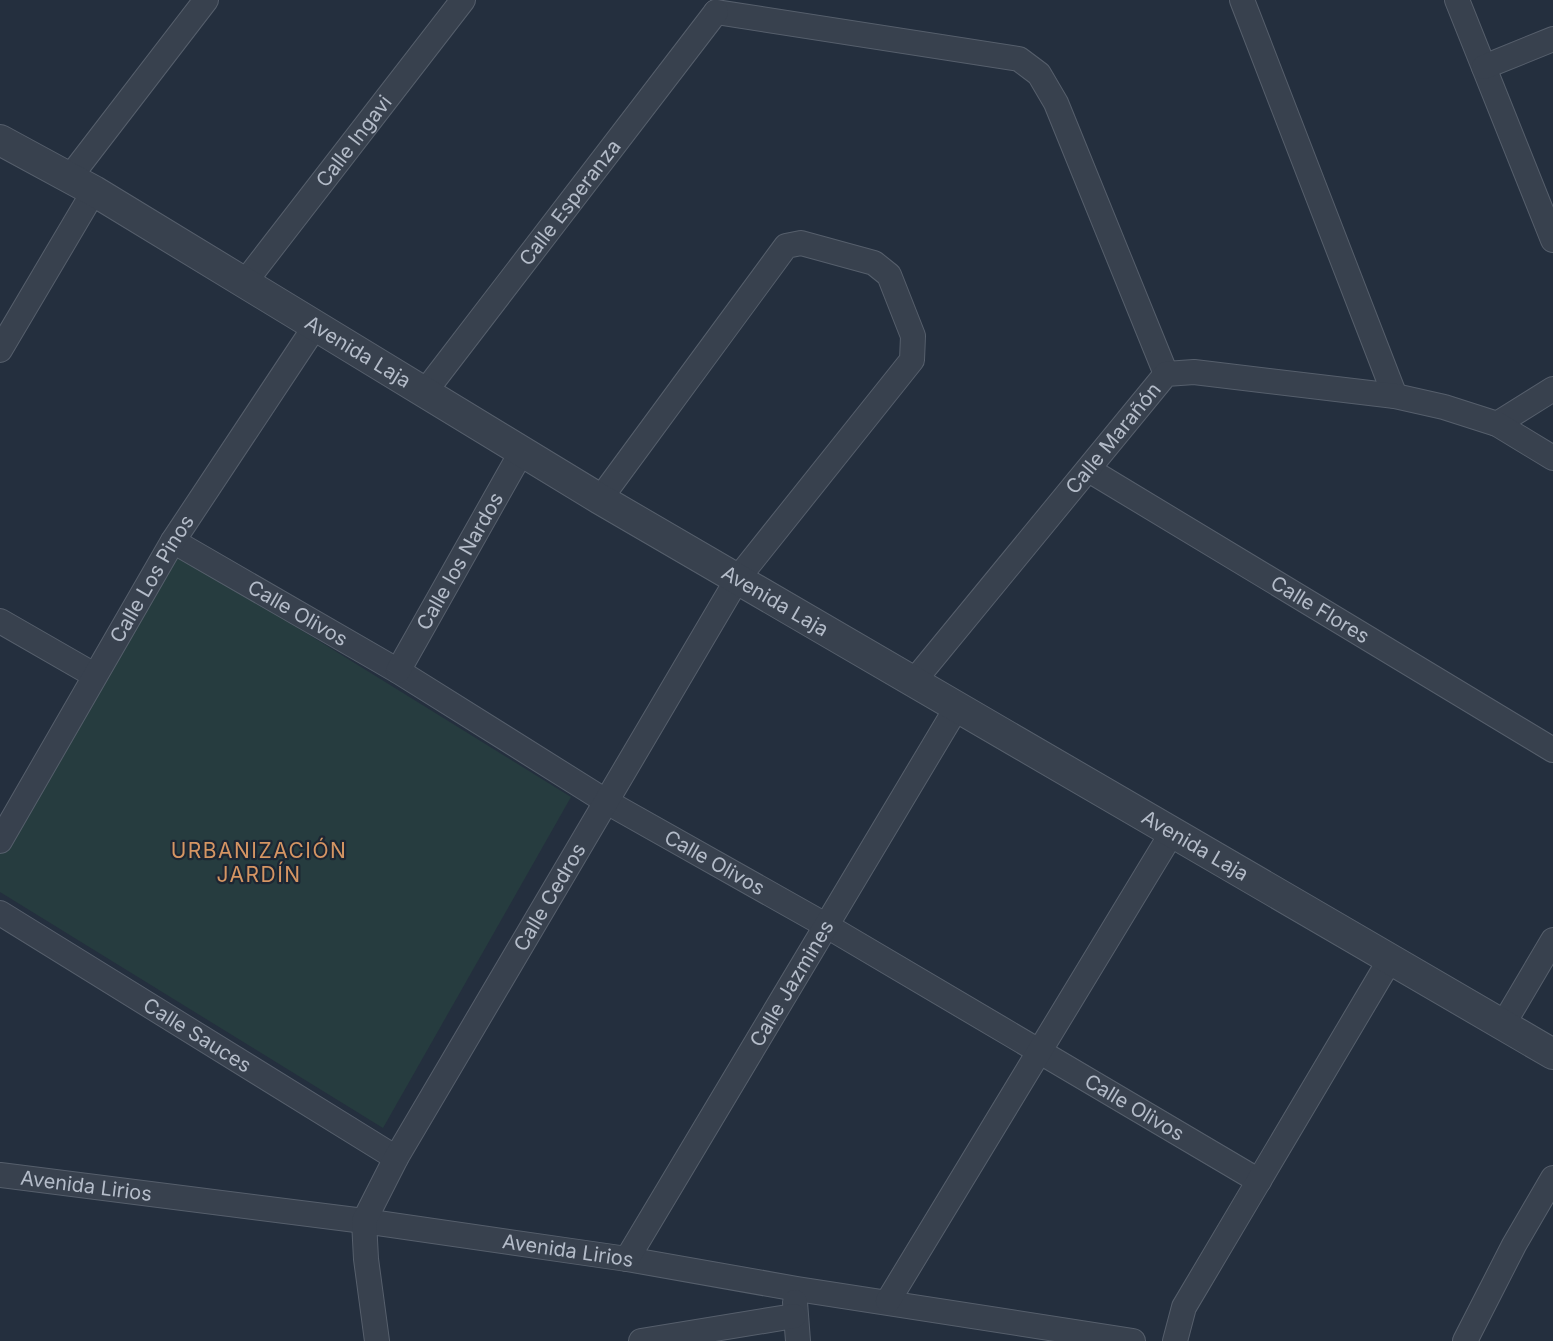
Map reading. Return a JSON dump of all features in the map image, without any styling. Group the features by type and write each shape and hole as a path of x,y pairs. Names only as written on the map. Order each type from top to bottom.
{"street":[{"path":"0,350 82,184 206,0"},
{"name":"Calle Ingavi","path":"245,282 464,0"},
{"path":"1242,0 1395,396"},
{"path":"1457,0 1553,240"},
{"path":"714,6 1019,58 1039,74 1056,103 1166,374"},
{"name":"Calle Esperanza","path":"424,393 714,6"},
{"path":"1484,67 1553,39"},
{"name":"Avenida Laja","path":"0,140 82,184 600,499 1504,1023 1553,1054"},
{"name":"Calle Cedros","path":"364,1221 396,1158 738,578 912,360 913,336 889,275 874,263 801,243 786,246 600,499"},
{"name":"Calle Los Pinos","path":"0,840 173,541 316,325"},
{"name":"Calle Marañón","path":"914,681 1089,470 1146,394 1166,374 1194,372 1395,396 1443,407 1497,424 1553,458"},
{"path":"1497,424 1553,389"},
{"name":"Calle los Nardos","path":"398,671 522,451"},
{"name":"Calle Flores","path":"1089,470 1553,750"},
{"name":"Calle Olivos","path":"173,541 398,671 607,802 827,926 1259,1181"},
{"path":"0,621 94,675"},
{"name":"Calle Jazmines","path":"627,1259 957,707"},
{"path":"888,1301 1173,831"},
{"name":"Calle Sauces","path":"0,913 396,1158"},
{"path":"1504,1023 1553,940"},
{"path":"1174,1341 1184,1307 1391,958"},
{"name":"Avenida Lirios","path":"0,1175 364,1221 627,1259 797,1289 888,1301 1133,1341"},
{"path":"1465,1341 1514,1245 1553,1178"},
{"path":"364,1221 366,1259 377,1341"},
{"path":"797,1289 794,1316 798,1341"},
{"path":"641,1341 794,1316"}],"green space":[{"path":"172,550 571,797 383,1128 0,892 0,852"}],"district":[{"name":"URBANIZACIÓN JARDÍN","path":"259,863"}]}
